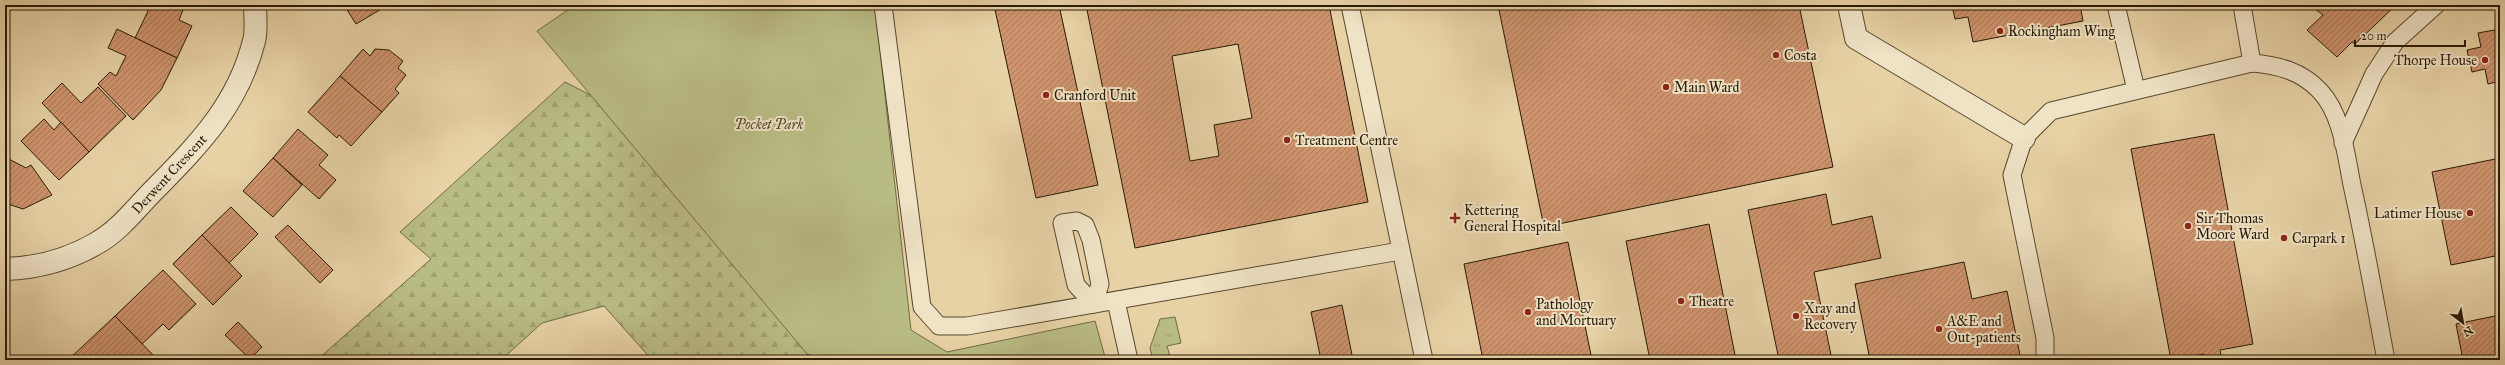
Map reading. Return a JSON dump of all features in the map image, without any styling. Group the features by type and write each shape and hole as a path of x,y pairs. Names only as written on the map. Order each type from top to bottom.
{"street":[{"name":"Derwent Crescent","path":"5,269 28,268 58,261 98,243 128,217 200,142 220,117 240,83 254,40 255,5"},
{"path":"1849,5 1856,38 2024,138"}],"lane":[{"path":"884,5 922,307 939,326 967,326 1400,251"},
{"path":"1350,5 1400,251 1424,360"},
{"path":"2116,5 2136,90"},
{"path":"2242,5 2252,63"},
{"path":"2343,144 2374,74 2395,42 2436,5"},
{"path":"2045,360 2045,338 2012,175 2024,138 2051,111 2252,63 2278,65 2291,69 2320,91 2333,112 2343,144 2386,360"},
{"path":"1116,301 1129,360"}],"green space":[{"name":"Pocket Park","path":"575,5 875,5 911,330 947,352 1095,321 1105,357 1095,360 827,360 807,354 537,31"},
{"path":"565,82 723,163 874,360 652,360 604,306 542,323 501,360 317,360 431,259 400,232"},
{"path":"1175,317 1181,343 1167,346 1171,360 1153,360 1150,348 1160,319"}],"building":[{"path":"145,5 185,5 179,20 192,26 177,58 135,38 148,11"},
{"path":"344,5 388,5 356,24"},
{"name":"Cranford Unit","path":"994,5 1059,5 1098,185 1036,198"},
{"name":"Treatment Centre","path":"1086,5 1329,5 1368,202 1135,248","holes":["1238,44 1252,118 1214,125 1219,156 1190,161 1172,56"]},
{"name":"Main Ward","path":"1498,5 1799,5 1833,167 1544,227"},
{"name":"Rockingham Wing","path":"1952,5 2080,5 2083,21 1973,42 1968,17 1955,19"},
{"path":"2310,5 2396,5 2355,44 2352,42 2337,57 2307,30 2323,15"},
{"path":"117,29 177,58 161,90 133,120 98,84 110,72 116,76 126,56 108,48"},
{"name":"Thorpe House","path":"2500,29 2500,81 2488,84 2485,69 2472,72 2467,50 2481,47 2478,33"},
{"path":"363,49 370,56 375,49 389,50 403,61 398,68 406,75 395,89 399,93 382,112 340,76"},
{"path":"340,76 382,112 351,146 339,135 337,138 308,112"},
{"path":"62,83 81,103 98,87 126,116 89,152 42,103"},
{"path":"44,119 54,130 61,122 89,152 59,180 21,141"},
{"path":"298,129 328,155 319,165 336,180 319,199 273,158"},
{"name":"Sir Thomas Moore Ward","path":"2214,134 2253,344 2220,350 2222,360 2205,360 2204,354 2171,360 2131,149"},
{"path":"5,157 26,168 31,165 52,195 23,209 5,203"},
{"path":"273,158 302,185 273,217 243,191"},
{"name":"Latimer House","path":"2500,158 2500,255 2451,265 2432,172"},
{"name":"Xray and Recovery","path":"1826,194 1832,225 1872,216 1881,258 1814,272 1832,360 1779,360 1748,210"},
{"path":"231,207 258,234 229,263 202,235"},
{"name":"Theatre","path":"1709,224 1736,360 1650,360 1626,241"},
{"path":"288,225 333,270 320,283 275,237"},
{"path":"202,235 242,276 213,305 173,264"},
{"name":"Pathology and Mortuary","path":"1568,242 1592,360 1483,360 1464,264"},
{"name":"A&E and Out-patients","path":"1964,262 1972,299 2007,291 2021,360 1870,360 1855,284"},
{"path":"163,270 196,304 169,330 163,324 142,344 115,316"},
{"path":"1342,305 1353,360 1321,360 1311,312"},
{"path":"2500,315 2500,360 2463,360 2456,324"},
{"path":"115,316 156,358 154,360 68,360"},
{"path":"238,322 262,347 250,359 225,335"}],"place":[{"name":"Rockingham Wing","path":"2000,31"},
{"name":"Costa","path":"1776,55"},
{"name":"Thorpe House","path":"2485,60"},
{"name":"Main Ward","path":"1666,87"},
{"name":"Cranford Unit","path":"1046,95"},
{"name":"Treatment Centre","path":"1287,140"},
{"name":"Latimer House","path":"2470,213"},
{"name":"Kettering General Hospital","path":"1455,218"},
{"name":"Sir Thomas Moore Ward","path":"2188,226"},
{"name":"Carpark 1","path":"2284,238"},
{"name":"Theatre","path":"1681,301"},
{"name":"Pathology and Mortuary","path":"1528,312"},
{"name":"Xray and Recovery","path":"1796,316"},
{"name":"A&E and Out-patients","path":"1939,329"}]}
